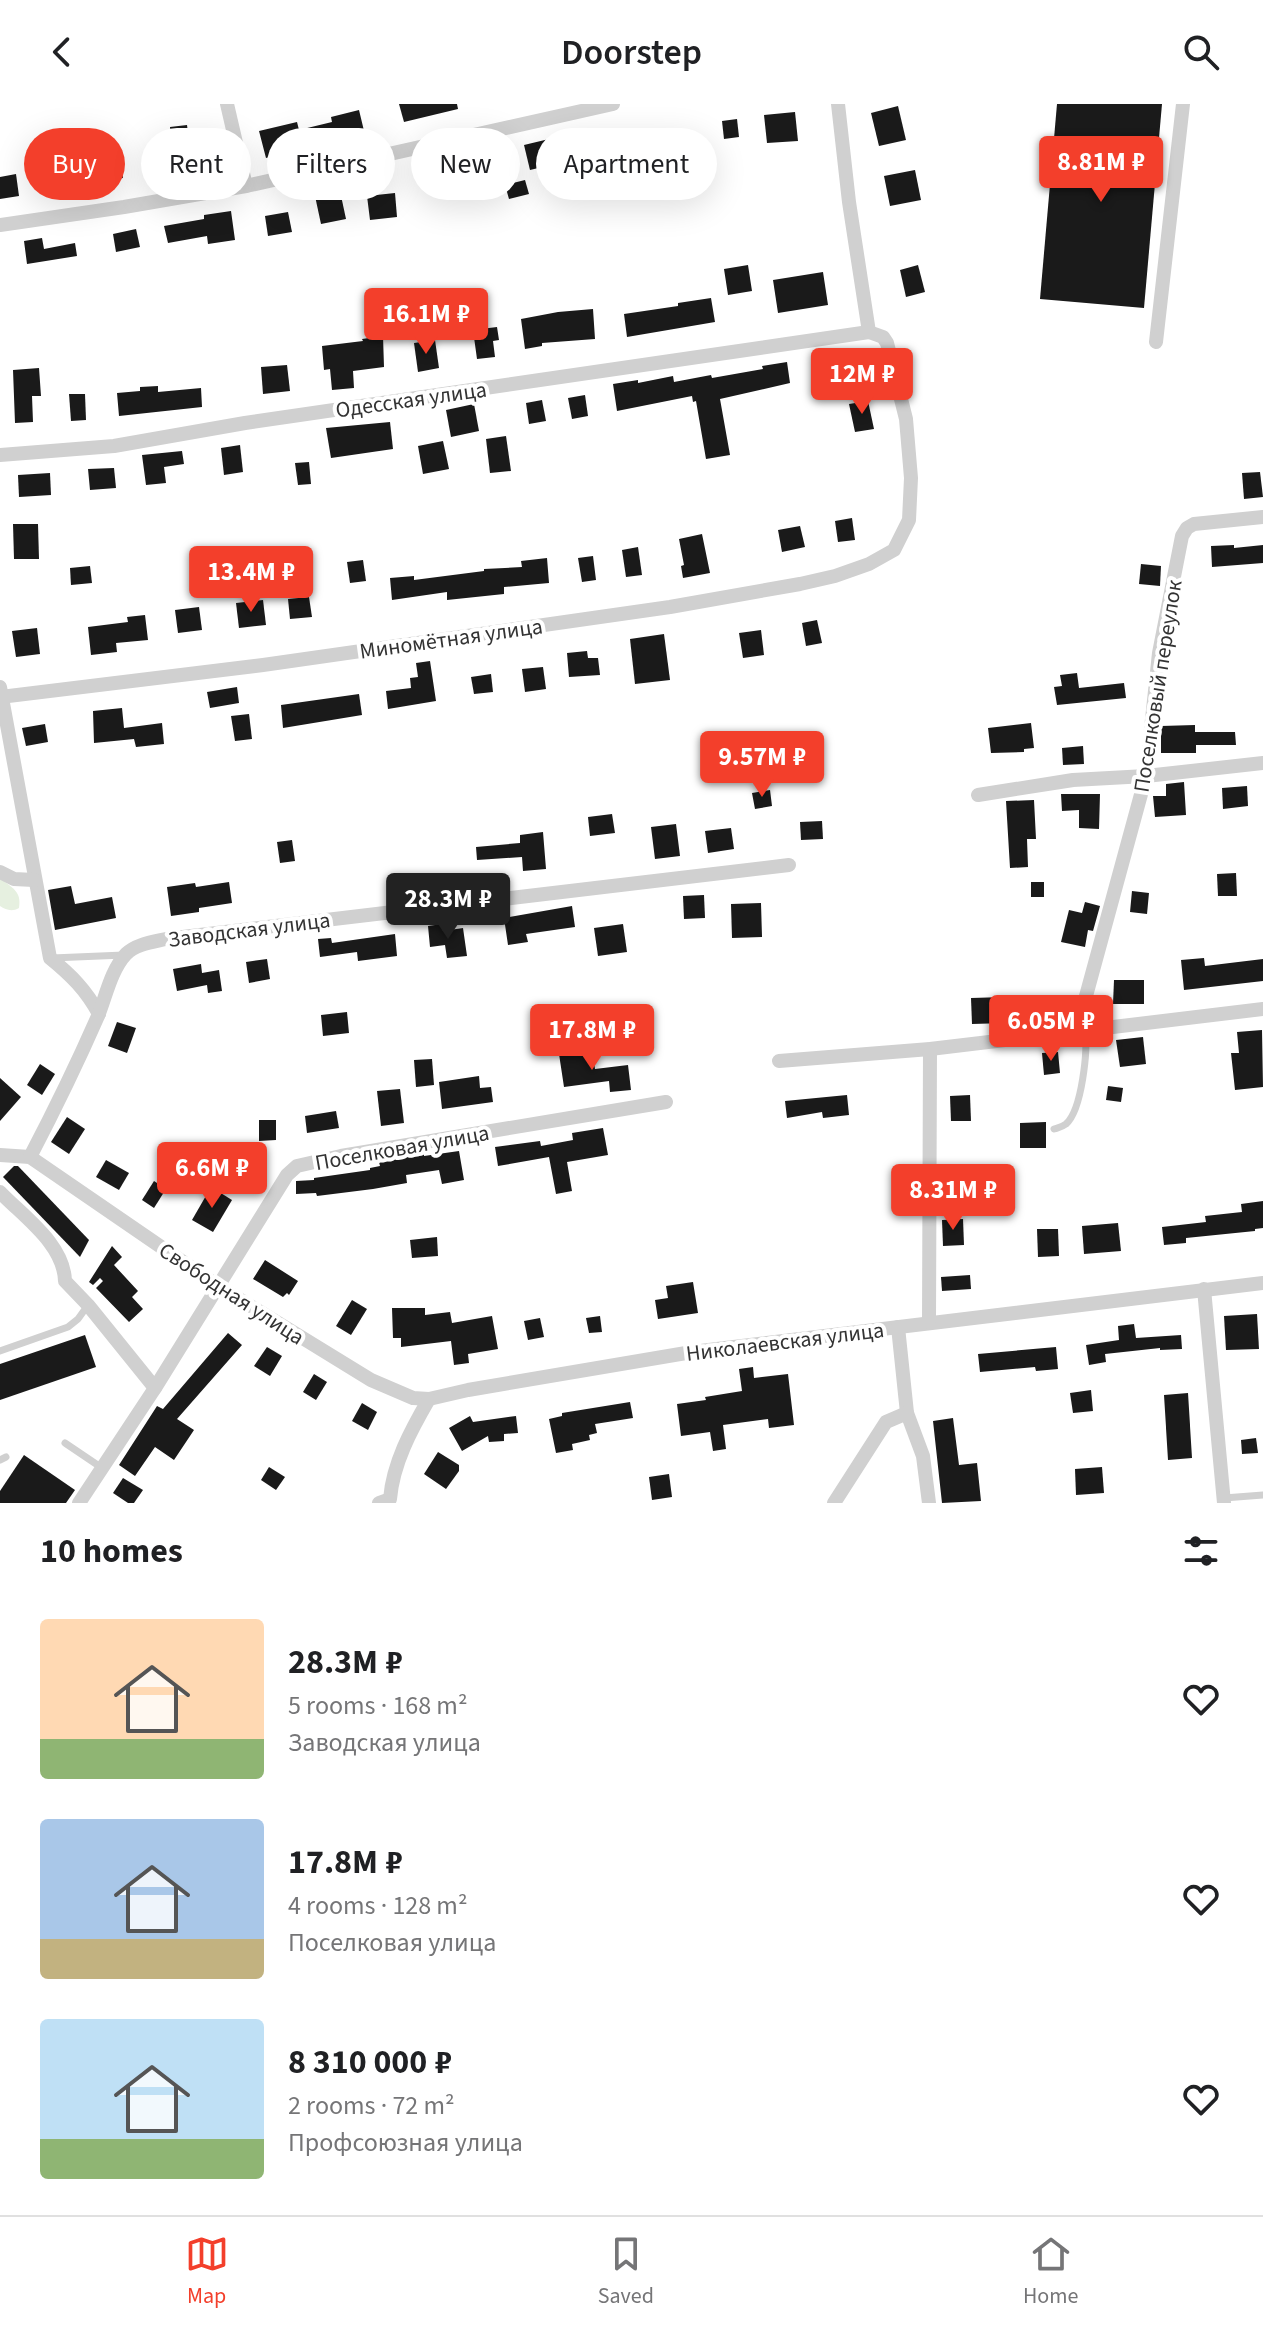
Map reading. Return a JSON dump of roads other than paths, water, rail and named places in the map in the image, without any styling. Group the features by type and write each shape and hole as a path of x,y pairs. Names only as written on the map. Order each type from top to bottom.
{"street":[{"path":"227,104 233,128"},
{"path":"251,185 613,104"},
{"path":"838,104 869,332"},
{"path":"1156,342 1183,104"},
{"path":"0,225 165,200"},
{"name":"Одесская улица","path":"0,455 114,446 275,419 869,332"},
{"name":"Миномётная улица","path":"0,697 263,665 670,607 835,576 869,564 894,550 909,520 911,478 906,419 887,343 883,337 869,332"},
{"name":"Поселковый переулок","path":"1085,1030 1086,996 1146,776 1159,653 1182,536 1194,524 1263,517"},
{"path":"0,687 50,958 88,994 99,1014"},
{"path":"978,795 1073,780 1146,776 1263,763"},
{"name":"Заводская улица","path":"124,955 133,948 166,939 789,865"},
{"path":"0,872 14,879 34,880"},
{"path":"0,1155 30,1157 124,955"},
{"path":"779,1061 930,1049 1263,1009"},
{"path":"929,1322 930,1049"},
{"name":"Поселковая улица","path":"79,1503 155,1388 287,1175 297,1166 311,1161 666,1102"},
{"name":"Свободная улица","path":"30,1157 218,1286 371,1380 413,1398 429,1399"},
{"path":"0,1192 56,1250 65,1268 65,1281 155,1388"},
{"name":"Николаевская улица","path":"429,1399 692,1352 1263,1283"},
{"path":"1204,1289 1224,1500"},
{"path":"898,1327 907,1413 923,1456 929,1503"},
{"path":"389,1502 391,1478 397,1462 429,1399"},
{"path":"834,1503 886,1422 907,1413"}],"lane":[{"path":"50,958 124,955"},
{"path":"1054,1129 1070,1120 1075,1108 1082,1079 1085,1030"},
{"path":"0,1351 68,1327 88,1305"},
{"path":"65,1443 102,1468"},
{"path":"1224,1500 1263,1495"}]}
